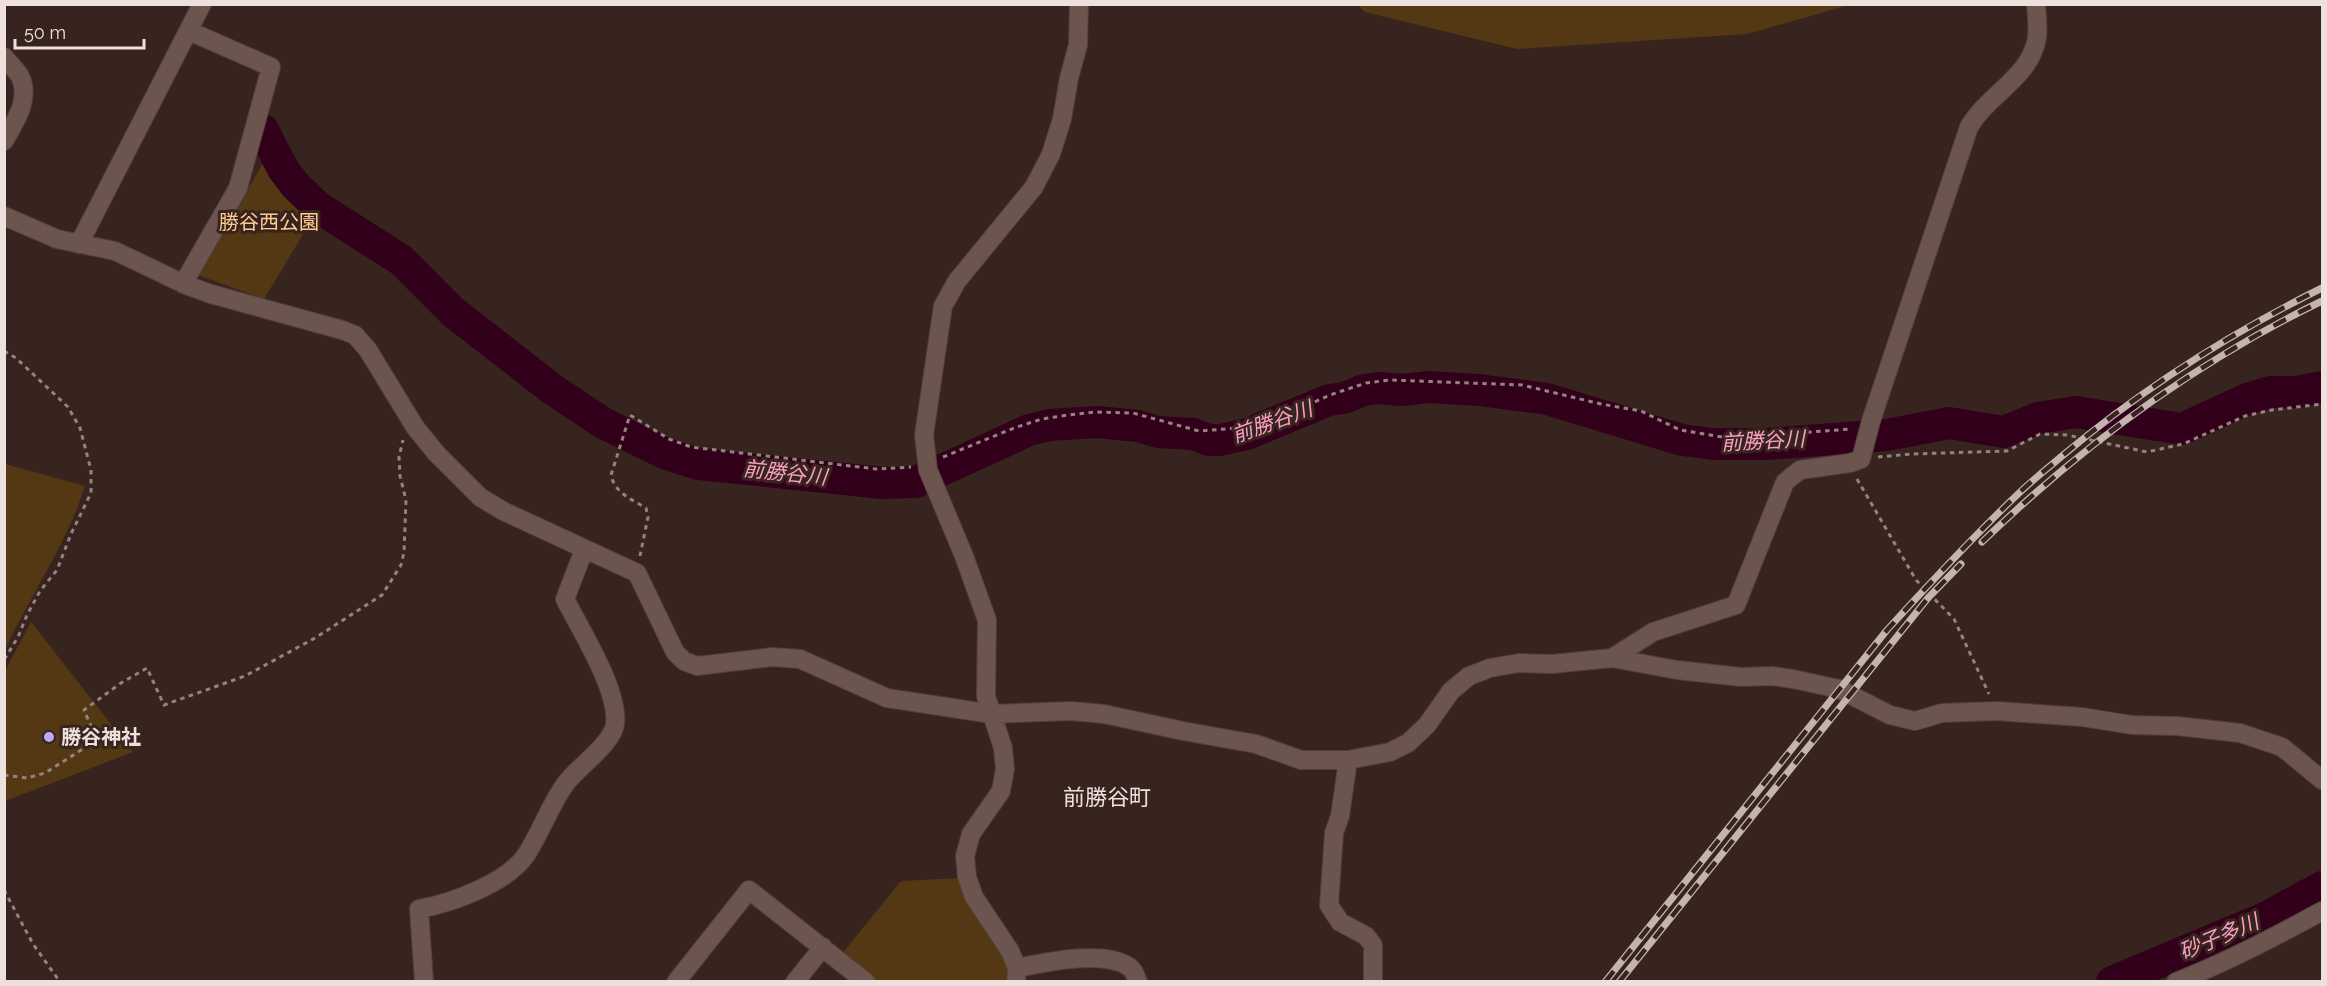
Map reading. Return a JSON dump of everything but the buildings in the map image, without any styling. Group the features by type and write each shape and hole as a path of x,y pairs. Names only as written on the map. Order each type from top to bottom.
{"street":[{"path":"79,244 202,4"},
{"path":"1079,4 1078,45 1069,78 1062,119 1051,154 1034,187 957,280 943,306 924,435 927,465 936,492 964,556 987,620 986,696 1004,748 1005,769 1001,791 971,834 965,856 967,877 974,897 1010,951 1017,975 1066,958 1109,960 1128,966 1135,972 1138,981"},
{"path":"1612,658 1653,632 1736,605 1785,482 1800,470 1856,461 1970,127 1977,113 2015,79 2031,58 2037,35 2036,4"},
{"path":"183,284 238,188 271,67 189,31"},
{"path":"4,57 20,77 24,94 20,114 4,141"},
{"path":"4,216 57,239 115,251 183,284 211,294 355,335 368,350 408,418 436,453 480,496 503,511 538,525 584,550 637,573 675,652 684,661 697,666 772,657 800,659 887,698 992,714 1071,711 1104,714 1256,744 1301,760 1348,760 1390,752 1408,743 1427,725 1451,691 1469,676 1490,668 1519,663 1552,664 1612,658 1677,670 1741,677 1772,676 1793,679 1839,689 1890,715 1915,721 1942,713 1997,711 2240,733 2282,747 2322,780"},
{"path":"424,981 419,909 444,904 497,882 513,870 526,856 566,783 613,735 615,723 611,692 565,599 584,550"},
{"path":"1348,760 1340,816 1334,833 1329,905 1340,922 1366,936 1373,945 1373,981"},
{"path":"676,981 749,890 866,981"},
{"path":"2176,981 2213,967 2322,911"},
{"path":"795,981 823,947"}],"path":[{"path":"4,351 16,358 68,407 80,428 91,470 91,493 57,570 40,591 4,660"},
{"path":"637,573 648,517 646,508 618,491 613,485 611,475 630,415 669,439 692,447 876,469 927,465 1014,428 1042,419 1068,415 1096,412 1133,413 1199,431 1250,427 1275,420 1365,382 1390,380 1522,385 1641,411 1680,430 1728,438 1869,428"},
{"path":"1997,711 1954,619 1916,580 1863,492 1856,461 1911,454 2007,451 2040,434 2067,435 2147,452 2183,444 2245,416 2271,410 2322,404"},
{"path":"4,775 27,778 45,773 97,740 84,710 121,683 147,668 164,705 245,676 315,638 382,595 401,565 404,552 406,500 400,476 399,457 408,418"},
{"path":"4,890 33,944 60,981"}],"green space":[{"path":"1358,5 1849,5 1747,34 1517,49 1365,12"},
{"name":"勝谷西公園","path":"265,160 317,211 264,299 198,275"},
{"path":"5,464 85,486 58,549 5,650"},
{"path":"31,622 133,752 5,801 5,671"},
{"path":"962,878 1008,955 1011,981 867,981 840,956 901,881"}],"waterway":[{"name":"前勝谷川","path":"263,130 283,169 295,185 318,207 401,260 453,312 552,389 603,423 664,453 698,464 883,483 916,482 1029,430 1049,425 1097,422 1138,426 1158,432 1193,434 1209,440 1220,440 1247,434 1329,400 1379,388 1402,390 1429,387 1479,390 1547,399 1682,440 1713,444 1766,444 1887,435 1949,423 2004,432 2038,418 2076,412 2182,429 2247,399 2270,392 2297,392 2322,387"},
{"name":"砂子多川","path":"2112,982 2267,917 2322,887"}],"railway":[{"path":"1605,982 1887,630 2017,495 2092,431 2187,364 2253,324 2322,288"},
{"path":"1982,542 2060,472 2143,408 2230,351 2322,301"},
{"path":"1619,982 1928,598 1961,564"}],"place":[{"name":"勝谷神社","path":"49,737"}],"district":[{"name":"前勝谷町","path":"1107,797"}]}
